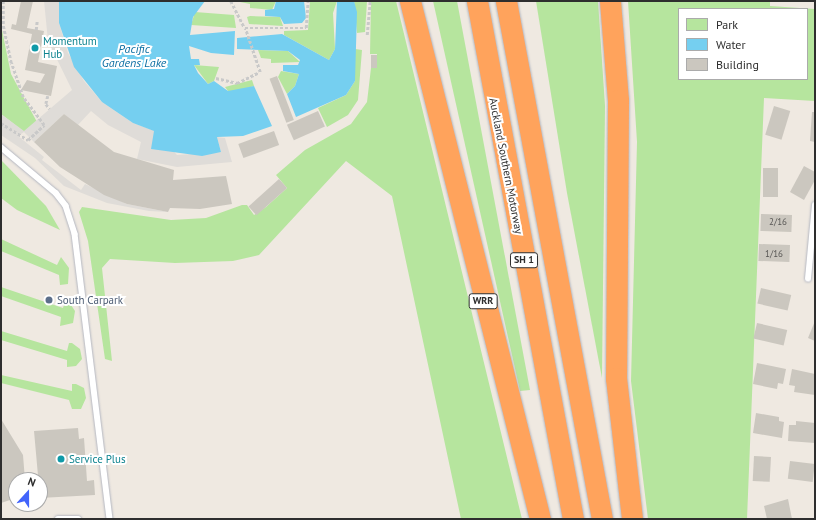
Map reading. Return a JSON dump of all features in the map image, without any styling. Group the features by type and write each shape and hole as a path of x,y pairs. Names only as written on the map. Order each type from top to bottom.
{"highway":[{"path":"410,1 432,81"},
{"name":"WRR","path":"419,1 432,81 460,209 540,519"},
{"name":"Auckland Southern Motorway","path":"477,1 574,519"},
{"name":"SH 1","path":"506,1 602,519"},
{"path":"610,1 618,100 616,378 632,519"}],"lane":[{"path":"1,147 56,193 66,206 75,234 110,519"},
{"path":"808,279 815,205"},
{"path":"58,519 78,519"}],"path":[{"path":"1,123 28,140 44,125 23,97 11,63 3,24 4,1"},
{"path":"216,78 237,83 260,72 245,28 231,1"},
{"path":"245,28 306,28 308,1"},
{"path":"367,35 370,1"},
{"path":"36,30 37,20"},
{"path":"48,96 46,104 50,109"}],"green space":[{"path":"235,1 276,1 272,10 250,8 250,4"},
{"path":"310,1 337,1 333,13 335,49 329,60 284,35 284,31 308,30"},
{"path":"354,1 367,1 365,32 357,33"},
{"path":"371,1 396,1 522,519 461,519 392,196 346,161 259,255 233,261 175,263 110,259 102,268 112,361 105,359 88,241 79,212 82,207 171,220 206,218 242,205 247,205 254,215 266,207 287,188 276,175 305,150 351,124 367,102 371,68 377,67 377,54 370,54"},
{"path":"433,1 457,1 530,390 520,391"},
{"path":"536,1 598,1 605,106 602,378 567,193"},
{"path":"628,1 770,1 770,6 800,8 678,8 678,80 808,80 808,9 815,9 815,101 764,98 747,519 648,519 631,381 637,142"},
{"path":"195,12 234,15 236,28 191,25"},
{"path":"247,17 280,17 283,26 249,24"},
{"path":"1,25 11,74 37,122 24,132 1,114"},
{"path":"355,49 362,50 358,100 348,115 327,127 318,108 346,95 355,81"},
{"path":"258,50 288,51 300,62 271,63 271,59 261,58"},
{"path":"194,65 219,67 214,81 208,84"},
{"path":"281,71 299,74 295,86 287,94 278,77"},
{"path":"252,80 254,86 238,91 228,91 225,87"},
{"path":"1,160 46,206 60,230 17,210 1,198"},
{"path":"1,239 57,265 61,257 69,268 68,284 60,285 59,275 1,251"},
{"path":"1,287 63,308 65,301 69,302 75,311 73,323 60,326 61,317 1,296"},
{"path":"1,331 67,351 69,343 72,343 80,349 82,359 76,366 67,367 67,360 1,340"},
{"path":"1,375 72,391 72,384 76,384 84,388 86,398 81,409 72,409 69,400 1,383"}],"shaded area":[{"path":"44,1 59,1 59,23 68,53 84,81 102,102 133,123 155,131 177,155 221,152 217,137 225,138 232,162 177,167 137,159 141,142 108,125 91,111 77,126 64,114 34,142 24,132 18,136 44,157 42,160 81,190 85,184 127,204 168,212 149,211 107,203 64,186 35,158 1,135 1,114 24,131 72,90 48,41"}],"water":[{"name":"Pacific Gardens Lake","path":"59,1 205,1 193,17 190,35 235,31 234,55 211,53 189,46 191,59 199,59 200,65 194,65 198,73 208,84 214,81 228,91 254,86 272,126 243,136 217,137 221,152 202,156 151,149 154,131 133,123 102,102 74,67 59,23"},
{"path":"276,1 304,1 306,18 302,23 284,24 280,17 265,16 265,10 274,9"},
{"path":"337,1 354,1 357,12 355,81 346,95 296,117 287,94 295,86 299,74 283,71 283,65 298,65 300,60 288,51 237,49 237,38 282,34 329,60 335,49"}],"building":[{"name":"Momentum Hub","path":"21,1 33,1 27,28 44,31 38,62 57,66 51,96 21,90 27,80 40,83 45,74 25,70 32,34 11,29 12,24 16,25"},
{"path":"371,55 377,55 377,68 371,68"},
{"path":"277,76 294,120 286,123 270,79"},
{"path":"774,106 790,111 781,140 765,135"},
{"path":"318,111 325,127 294,140 287,125"},
{"path":"812,112 815,112 815,142 810,141"},
{"path":"64,114 114,152 174,170 173,180 226,176 232,204 200,209 170,208 168,212 127,204 104,195 60,167 34,142"},
{"path":"274,131 279,145 243,158 238,144"},
{"path":"804,166 815,172 815,180 804,200 790,192"},
{"path":"763,168 778,168 778,197 763,197"},
{"path":"279,179 287,188 257,215 249,206"},
{"path":"761,214 792,215 791,232 760,231"},
{"path":"759,244 790,245 789,262 758,261"},
{"path":"761,288 791,295 788,311 757,304"},
{"path":"815,321 815,341 808,338"},
{"path":"757,323 787,330 784,346 753,339"},
{"path":"757,363 786,369 783,384 778,383 777,389 753,384"},
{"path":"792,369 815,374 815,395 794,392 795,386 789,385"},
{"path":"756,413 779,417 779,421 784,422 782,438 753,433"},
{"path":"1,419 23,455 24,472 8,472 8,501 1,503"},
{"path":"796,421 815,423 815,443 788,441 789,425 796,425"},
{"name":"Service Plus","path":"78,428 79,439 84,438 87,481 94,480 95,495 48,498 48,472 38,472 34,431"},
{"path":"754,456 771,457 770,482 753,481"},
{"path":"790,461 815,464 813,482 788,479"},
{"path":"788,499 792,519 767,519 764,506"}],"place":[{"name":"Momentum Hub","path":"35,48"},
{"name":"South Carpark","path":"49,300"},
{"name":"Service Plus","path":"61,459"}]}
